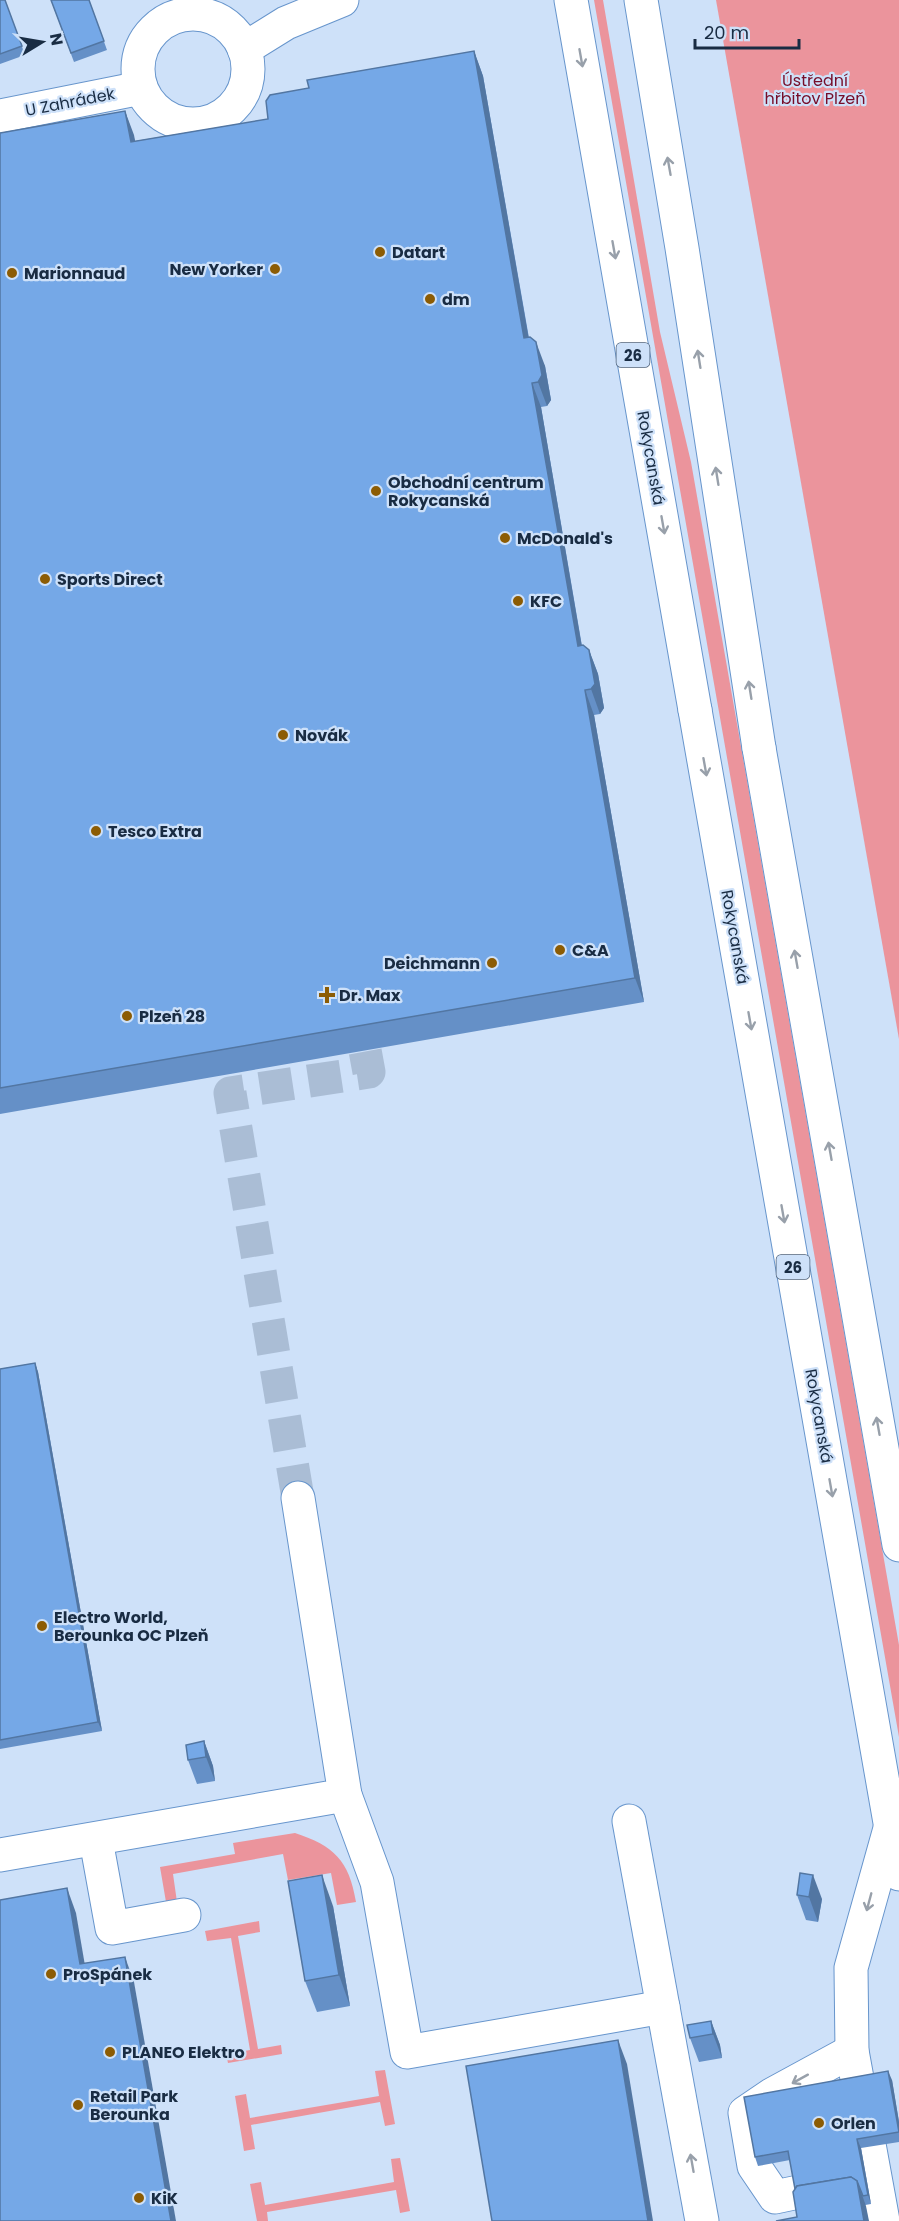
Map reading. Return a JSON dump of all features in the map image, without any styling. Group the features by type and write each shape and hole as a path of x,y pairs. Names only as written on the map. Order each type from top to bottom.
{"main road":[{"path":"244,49 286,22 342,0"},
{"name":"Rokycanská","path":"571,0 899,1874"},
{"path":"641,0 682,248 759,748 899,1545"},
{"path":"159,10 212,17 231,29 244,49 248,67 246,86 238,103 224,115 207,123 193,136 159,113 148,102 141,88 138,69 141,50 151,33 159,10"},
{"name":"U Zahrádek","path":"0,116 141,88"},
{"path":"298,1498 345,1795 377,1882 407,2052 663,2007"},
{"path":"0,1855 345,1795"},
{"path":"629,1821 702,2221"},
{"path":"883,2221 852,2051 851,1968 891,1825"},
{"path":"96,1840 112,1928 184,1915"},
{"path":"852,2051 773,2094 745,2113 754,2166 776,2209 875,2176"}],"green space":[{"path":"594,0 603,0 660,332 691,462 899,1645 899,1737"},
{"name":"Ústřední hřbitov Plzeň","path":"716,0 899,0 899,1039"},
{"path":"295,1833 330,1849 344,1865 349,1875 356,1902 337,1905 331,1873 288,1880 283,1854 173,1874 177,1902 166,1902 160,1867 235,1854 233,1843"},
{"path":"259,1921 260,1932 238,1936 258,2049 281,2045 282,2054 228,2063 226,2054 250,2050 231,1938 207,1941 205,1931"},
{"path":"385,2070 395,2124 385,2126 380,2102 251,2125 255,2149 244,2151 235,2096 246,2094 250,2118 379,2096 375,2071"},
{"path":"400,2158 410,2211 400,2213 396,2190 267,2212 268,2221 257,2221 250,2184 261,2182 265,2205 394,2182 391,2159"}],"building":[{"path":"0,0 5,0 22,46 0,54"},
{"path":"51,0 89,0 104,41 71,53"},
{"path":"474,51 524,338 530,337 536,342 542,375 538,382 532,383 578,646 583,645 589,650 595,684 591,689 585,690 635,978 0,1088 0,133 125,111 131,142 268,119 266,101 270,95 309,88 307,80"},
{"name":"Electro World, Berounka OC Plzeň","path":"35,1363 98,1722 0,1740 0,1369"},
{"path":"204,1741 206,1757 188,1760 186,1745"},
{"path":"800,1873 813,1875 809,1897 797,1895"},
{"path":"322,1875 339,1975 305,1981 288,1881"},
{"name":"Retail Park Berounka","path":"67,1888 80,1964 125,1957 171,2221 0,2221 0,1900"},
{"path":"711,2021 713,2034 690,2038 687,2025"},
{"path":"618,2040 648,2221 492,2221 466,2066"},
{"path":"888,2071 899,2132 857,2139 868,2195 863,2196 857,2181 851,2177 797,2186 795,2189 788,2151 755,2157 744,2097"},
{"path":"851,2177 857,2181 864,2221 776,2221 797,2217 793,2192 797,2186"}],"tunnel":[{"path":"298,1498 230,1093 369,1072 357,1007"}],"place":[{"name":"Datart","path":"380,252"},
{"name":"New Yorker","path":"275,269"},
{"name":"Marionnaud","path":"12,273"},
{"name":"dm","path":"430,299"},
{"name":"Obchodní centrum Rokycanská","path":"376,491"},
{"name":"McDonald's","path":"505,538"},
{"name":"Sports Direct","path":"45,579"},
{"name":"KFC","path":"518,601"},
{"name":"Novák","path":"283,735"},
{"name":"Tesco Extra","path":"96,831"},
{"name":"C&A","path":"560,950"},
{"name":"Deichmann","path":"492,963"},
{"name":"Dr. Max","path":"327,995"},
{"name":"Plzeň 28","path":"127,1016"},
{"name":"Electro World, Berounka OC Plzeň","path":"42,1626"},
{"name":"ProSpánek","path":"51,1974"},
{"name":"PLANEO Elektro","path":"110,2052"},
{"name":"Retail Park Berounka","path":"78,2105"},
{"name":"Orlen","path":"819,2123"},
{"name":"KiK","path":"139,2198"}]}
